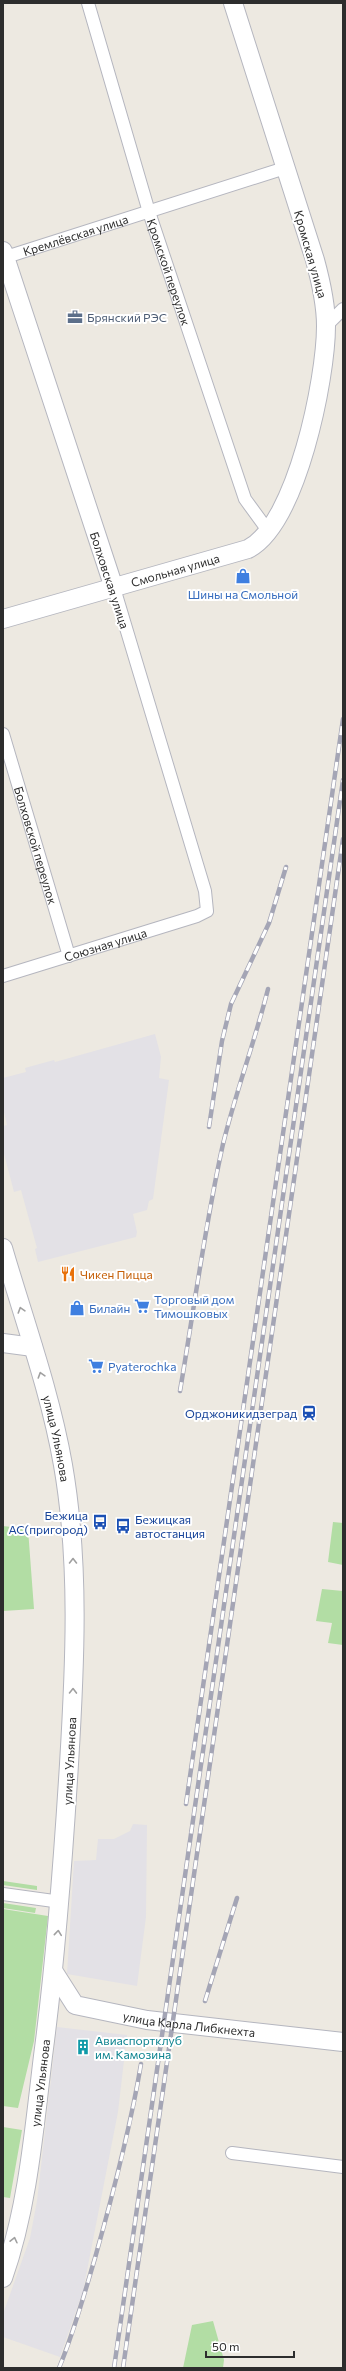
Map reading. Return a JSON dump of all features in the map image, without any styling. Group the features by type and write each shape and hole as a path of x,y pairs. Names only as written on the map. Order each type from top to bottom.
{"main road":[{"name":"Кромская улица","path":"233,3 321,282 326,326 320,377 303,458 288,498 269,532 254,546"},
{"name":"Болховская улица","path":"4,256 114,588"},
{"name":"Смольная улица","path":"3,619 241,552 254,546"},
{"path":"3,1293 5,1256"},
{"name":"улица Ульянова","path":"3,2278 22,2209 48,2023 61,1902 74,1692 73,1555 63,1467 52,1412 5,1256"},
{"path":"3,1343 33,1347"},
{"path":"48,2023 59,2013 74,2004 54,1972"},
{"name":"улица Карла Либкнехта","path":"74,2004 147,2020 343,2042"}],"street":[{"name":"Кромской переулок","path":"88,3 148,212 245,500 269,532"},
{"name":"Кремлёвская улица","path":"4,256 285,168"},
{"path":"326,326 343,309"},
{"name":"Болховская улица","path":"114,588 205,891 207,911"},
{"name":"Болховской переулок","path":"3,734 69,956"},
{"name":"Союзная улица","path":"3,976 197,916 207,911"},
{"path":"3,1894 61,1902"},
{"path":"232,2153 343,2167"}],"shaded area":[{"path":"155,1034 161,1057 159,1078 169,1080 153,1199 149,1201 147,1210 133,1214 137,1232 136,1237 38,1262 35,1249 37,1248 21,1190 14,1192 3,1150 3,1126 7,1125 3,1108 3,1078 26,1072 25,1068 54,1060 55,1062"},
{"path":"133,1824 147,1825 146,1917 137,1986 67,1974 74,1861 96,1860 98,1839 114,1839 130,1831"},
{"path":"57,2027 127,2035 118,2112 83,2291 60,2357 3,2337 3,2314 30,2238 37,2201"}],"green space":[{"path":"333,1522 343,1523 343,1565 328,1562"},
{"path":"3,1526 28,1529 34,1609 3,1611"},
{"path":"322,1589 343,1591 343,1645 328,1643 332,1623 316,1621"},
{"path":"3,1881 37,1886 37,1890 3,1885"},
{"path":"3,1903 36,1908 35,1913 3,1908"},
{"path":"3,1909 48,1916 34,2041 18,2108 3,2106"},
{"path":"3,2127 22,2130 10,2198 3,2197"},
{"path":"213,2321 224,2360 223,2368 183,2368 192,2325"}],"railway":[{"path":"186,1804 343,719"},
{"path":"114,2368 343,780"},
{"path":"123,2368 343,839"},
{"path":"209,1127 222,1041 231,1004 269,923 286,867"},
{"path":"180,1391 205,1236 223,1144 268,989"},
{"path":"205,2001 237,1898"},
{"path":"59,2368 95,2258 121,2162 141,2064"}],"place":[{"name":"Брянский РЭС","path":"75,317"},
{"name":"Шины на Смольной","path":"243,576"},
{"name":"Чикен Пицца","path":"68,1274"},
{"name":"Торговый дом Тимошковых","path":"142,1306"},
{"name":"Билайн","path":"77,1308"},
{"name":"Pyaterochka","path":"96,1366"},
{"name":"Орджоникидзеград","path":"309,1413"},
{"name":"Бежица АС(пригород)","path":"100,1522"},
{"name":"Бежицкая автостанция","path":"123,1526"},
{"name":"Авиаспортклуб им. Камозина","path":"83,2047"}]}
